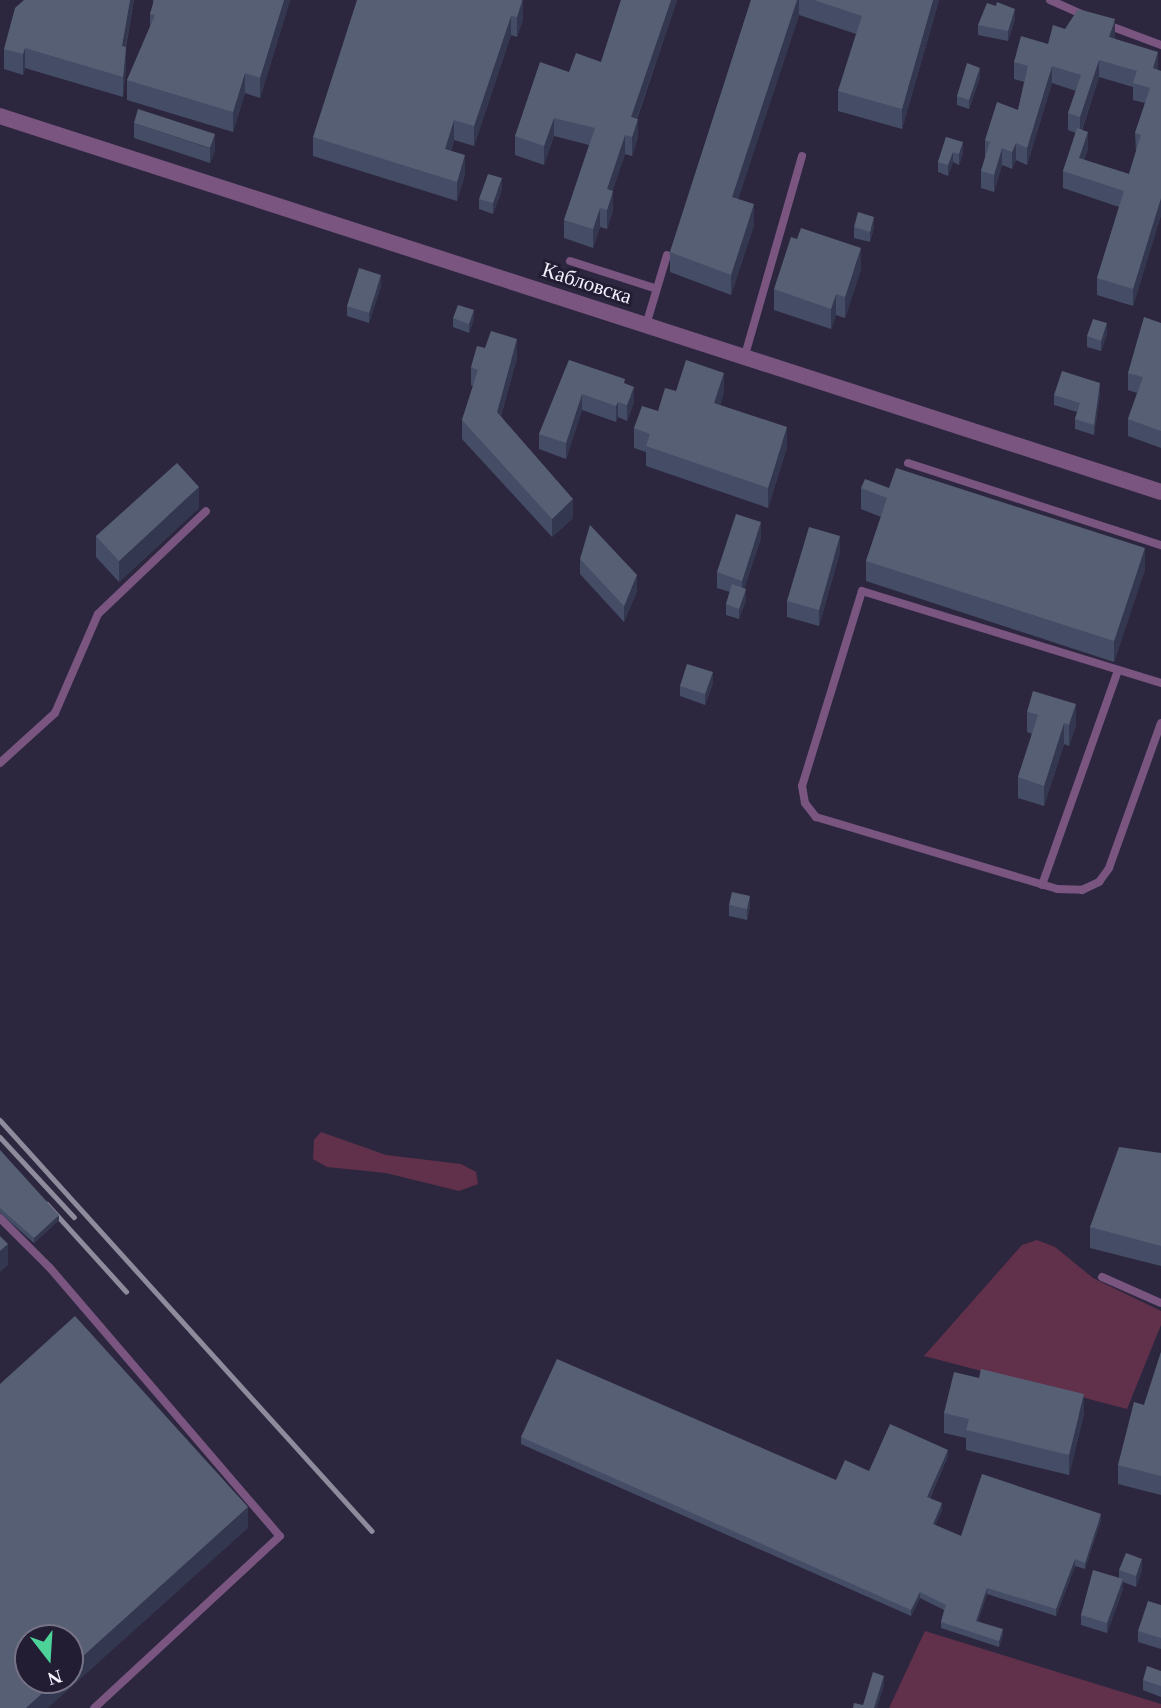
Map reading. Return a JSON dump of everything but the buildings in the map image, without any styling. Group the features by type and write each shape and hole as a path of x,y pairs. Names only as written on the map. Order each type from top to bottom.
{"street":[{"name":"Кабловска","path":"0,116 745,355 1161,492"}],"lane":[{"path":"1050,0 1161,45"},
{"path":"745,355 802,156"},
{"path":"646,325 654,288 667,255"},
{"path":"570,261 654,288"},
{"path":"908,463 1161,545"},
{"path":"0,764 55,713 98,614 206,511"},
{"path":"1161,683 862,591 802,786 804,803 816,817 1042,885 1082,890 1099,882 1109,868 1161,723"},
{"path":"1042,885 1118,670"},
{"path":"0,1218 50,1268 280,1536 94,1708"},
{"path":"1102,1276 1161,1303"}],"shaded area":[{"path":"321,1132 386,1155 461,1164 476,1172 478,1184 459,1191 386,1173 327,1167 313,1159 314,1140"},
{"path":"1037,1240 1055,1247 1093,1278 1161,1311 1161,1325 1127,1409 924,1356 1022,1245"},
{"path":"925,1631 1161,1704 1161,1708 889,1708"}],"railway":[{"path":"0,1120 372,1531"},
{"path":"0,1137 74,1217"},
{"path":"47,1204 126,1291"}]}
